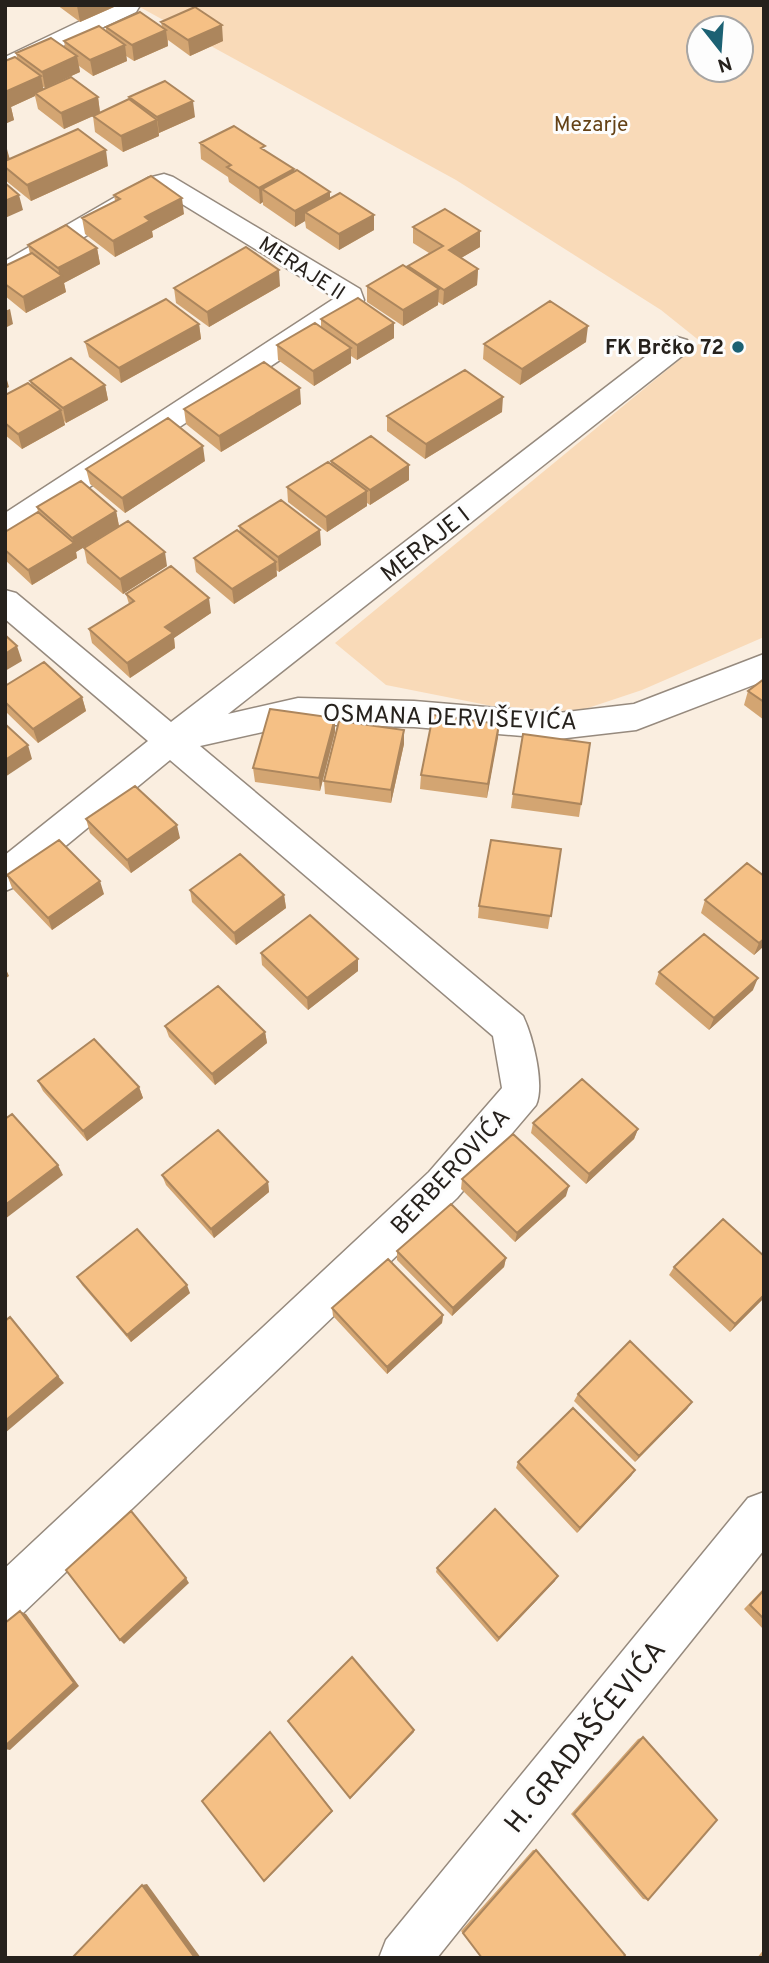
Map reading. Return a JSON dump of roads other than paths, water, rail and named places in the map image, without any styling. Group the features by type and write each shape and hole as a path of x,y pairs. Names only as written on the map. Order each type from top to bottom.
{"street":[{"path":"5,66 128,7"},
{"name":"MERAJE II","path":"5,273 157,183 164,182 350,295 351,300 5,528"},
{"name":"MERAJE I","path":"5,876 172,740 677,346"},
{"path":"5,601 172,740"},
{"name":"OSMANA DERVIŠEVIĆA","path":"172,740 298,711 414,714 558,726 636,717 740,678 764,666"},
{"name":"BERBEROVIĆA","path":"5,1599 443,1185 522,1093 510,1028 172,740"},
{"name":"H. GRADAŠĆEVIĆA","path":"404,1958 764,1514"}],"place":[{"name":"FK Brčko 72","path":"738,347"}],"park label":[{"name":"Mezarje","path":"591,124"}]}
